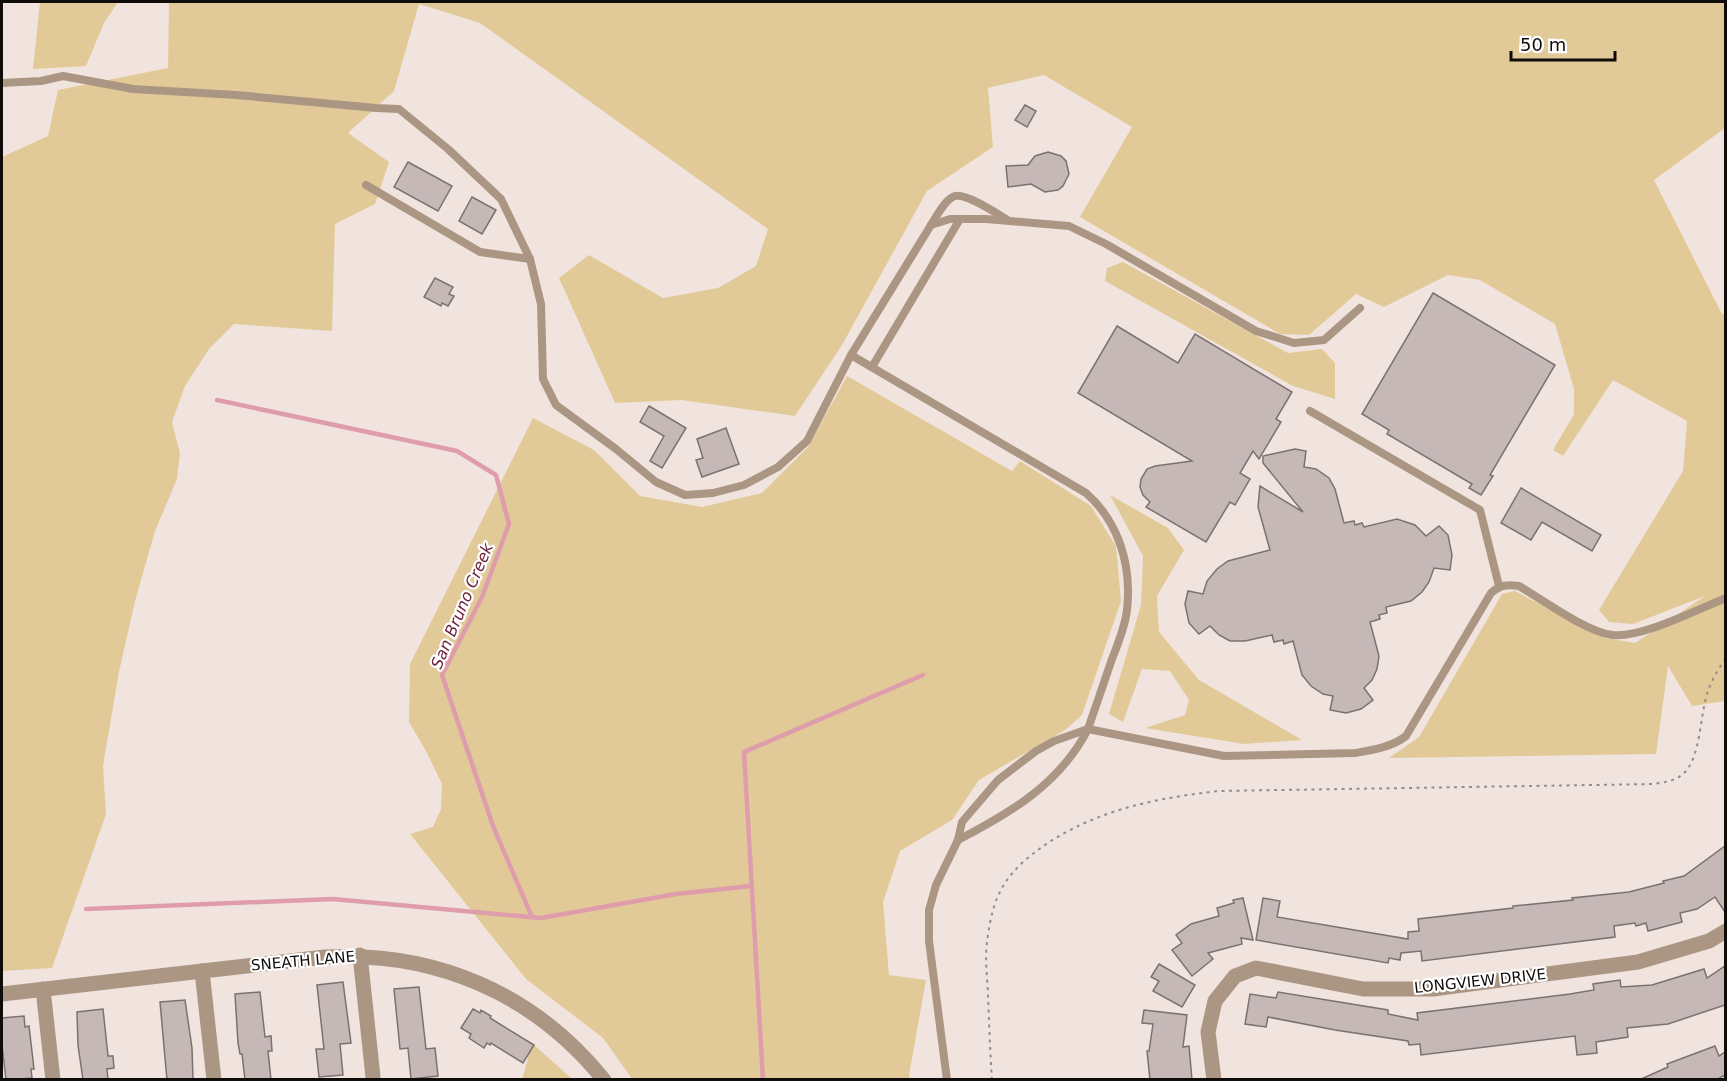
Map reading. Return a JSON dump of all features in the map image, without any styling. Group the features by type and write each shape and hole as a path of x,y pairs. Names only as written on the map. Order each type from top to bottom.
{"street":[{"name":"LONGVIEW DRIVE","path":"1215,1080 1208,1032 1215,1001 1235,976 1256,968 1363,989 1433,989 1638,962 1709,941 1725,931"},
{"name":"SNEATH LANE","path":"2,994 325,957 360,955 393,958 455,973 515,1001 568,1040 604,1080"},
{"path":"360,955 373,1077"},
{"path":"202,971 214,1080"},
{"path":"43,989 53,1080"}],"lane":[{"path":"2,83 41,81 63,76 133,89 236,94 399,109 448,149 501,199 530,259 541,304 543,379 556,405 656,482 685,495 713,493 744,485 778,467 807,441 851,355 931,225 954,196 973,200 1008,220"},
{"path":"366,185 480,252 530,259"},
{"path":"931,225 950,219 960,219 1008,220 1069,226 1106,244 1256,331 1294,343 1324,340 1360,308"},
{"path":"872,367 960,219"},
{"path":"851,355 1086,493 1100,505 1111,522 1126,564 1127,612 1088,729 1081,743 1058,773 1004,816 958,840"},
{"path":"1310,411 1480,510 1498,586"},
{"path":"947,1080 929,941 929,910 936,885 958,840 962,822 998,780 1036,751 1054,741 1088,729 1224,756 1355,753 1398,742 1412,728 1491,593 1498,586 1508,584 1519,586 1600,633 1614,636 1647,629 1725,598"}],"path":[{"path":"992,1080 987,962 991,918 999,894 1013,873 1031,855 1062,834 1101,815 1163,799 1219,791 1654,784 1671,781 1685,772 1693,759 1708,692 1725,658"}],"shaded area":[{"path":"40,2 118,2 104,23 86,66 33,69"},
{"path":"169,2 1725,2 1725,128 1654,180 1722,314 1725,314 1725,701 1692,706 1668,666 1656,754 1389,758 1419,737 1502,594 1515,591 1605,638 1635,643 1705,596 1633,624 1609,622 1599,610 1683,471 1687,421 1613,380 1563,456 1553,450 1574,414 1574,389 1555,324 1480,280 1448,275 1384,307 1356,294 1309,335 1280,334 1080,217 1132,127 1044,75 988,88 993,147 927,191 842,345 795,416 681,400 615,403 559,278 589,255 663,298 718,288 756,266 768,229 480,23 419,4 394,91 348,133 389,162 375,204 335,224 332,331 234,324 209,349 185,386 172,422 180,453 177,479 155,531 135,601 119,672 103,766 106,814 52,968 2,971 2,157 48,136 58,90 168,68"},
{"path":"1123,262 1288,353 1322,349 1335,363 1335,399 1293,386 1105,281 1107,268"},
{"path":"847,376 1012,471 1020,461 1091,506 1116,546 1121,601 1082,715 1065,730 979,780 952,820 900,851 883,902 889,975 926,980 910,1079 632,1079 603,1038 526,979 410,834 433,827 441,809 442,784 409,722 410,664 533,418 594,450 640,496 702,507 762,493 808,447"},
{"path":"1110,495 1168,528 1184,550 1157,596 1159,632 1199,680 1302,740 1244,744 1145,728 1185,715 1189,700 1170,671 1142,669 1123,722 1109,714 1141,605 1143,556"},
{"path":"532,1043 572,1079 522,1080"}],"building":[{"path":"1025,105 1036,111 1027,127 1015,120"},
{"path":"1048,152 1061,156 1066,161 1069,174 1063,186 1058,190 1045,192 1031,184 1008,187 1006,166 1028,165 1035,156"},
{"path":"408,162 452,186 438,211 394,187"},
{"path":"472,197 496,210 482,234 459,221"},
{"path":"435,278 453,287 449,294 454,296 448,306 442,303 441,306 424,297"},
{"path":"1433,293 1555,365 1490,475 1493,476 1481,495 1469,488 1472,484 1387,434 1389,430 1362,414"},
{"path":"1117,326 1178,363 1195,334 1292,392 1276,419 1281,422 1259,459 1253,451 1240,473 1250,479 1235,505 1230,502 1206,542 1146,507 1150,502 1143,495 1140,487 1141,479 1147,469 1192,461 1078,393"},
{"path":"649,406 686,428 662,468 650,461 664,436 640,422"},
{"path":"726,428 739,464 702,477 696,460 703,458 697,439"},
{"path":"1295,449 1306,451 1304,467 1316,469 1329,478 1335,489 1344,523 1354,521 1355,525 1362,523 1364,527 1397,519 1415,525 1426,536 1439,526 1448,535 1452,555 1450,570 1434,568 1422,592 1411,601 1386,607 1387,613 1379,615 1380,619 1370,622 1379,656 1372,680 1364,688 1373,700 1361,709 1346,713 1330,710 1333,696 1323,694 1311,686 1302,675 1293,641 1284,644 1283,640 1274,642 1272,635 1245,641 1230,641 1210,626 1199,634 1189,623 1185,604 1188,591 1203,594 1207,581 1228,561 1270,550 1258,507 1260,486 1303,512 1263,463 1263,456"},
{"path":"1521,488 1601,535 1592,551 1542,522 1531,540 1501,523"},
{"path":"1725,846 1725,912 1715,897 1697,909 1680,913 1682,922 1648,931 1646,923 1636,926 1635,923 1614,926 1615,937 1422,961 1421,951 1401,953 1400,960 1389,958 1388,963 1256,940 1263,898 1280,901 1277,917 1408,939 1408,932 1419,931 1418,919 1629,892 1664,883 1663,881 1684,876"},
{"path":"1243,898 1253,940 1241,938 1242,944 1208,953 1213,959 1192,976 1172,950 1182,943 1176,935 1191,924 1219,916 1217,908"},
{"path":"1159,964 1195,985 1182,1007 1153,991 1159,981 1151,977"},
{"path":"1725,966 1725,1005 1668,1024 1627,1028 1628,1037 1596,1042 1597,1053 1577,1055 1575,1036 1421,1055 1420,1044 1409,1045 1408,1041 1268,1017 1266,1027 1245,1024 1250,994 1276,998 1278,992 1388,1010 1388,1014 1418,1020 1417,1013 1570,994 1594,990 1593,984 1620,980 1621,987 1652,985 1704,969 1707,978"},
{"path":"343,982 351,1043 340,1044 343,1075 319,1077 316,1049 324,1049 317,985"},
{"path":"419,987 426,1049 435,1048 438,1076 411,1079 408,1048 400,1049 394,989"},
{"path":"260,992 265,1037 271,1036 272,1051 268,1051 271,1080 245,1080 242,1054 240,1054 238,1043 235,994"},
{"path":"185,1000 192,1048 193,1080 167,1080 160,1002"},
{"path":"103,1009 108,1056 113,1056 114,1068 107,1069 108,1080 83,1080 78,1045 77,1012"},
{"path":"473,1009 480,1013 481,1010 534,1045 523,1063 491,1043 490,1045 487,1043 484,1048 469,1038 471,1034 461,1028"},
{"path":"1144,1010 1187,1015 1183,1047 1189,1046 1192,1080 1150,1080 1147,1051 1149,1051 1153,1024 1142,1023"},
{"path":"24,1016 25,1027 29,1026 34,1069 31,1069 32,1078 6,1080 2,1018"},
{"path":"1715,1046 1719,1056 1725,1052 1725,1075 1716,1080 1639,1080 1668,1067 1667,1064"}],"waterway":[{"name":"San Bruno Creek","path":"217,400 457,451 496,475 509,524 482,597 442,675 493,826 532,917"},
{"name":"San Bruno Creek","path":"763,1080 744,752 923,675"},
{"name":"San Bruno Creek","path":"86,909 333,899 541,918 676,894 751,886"}]}
